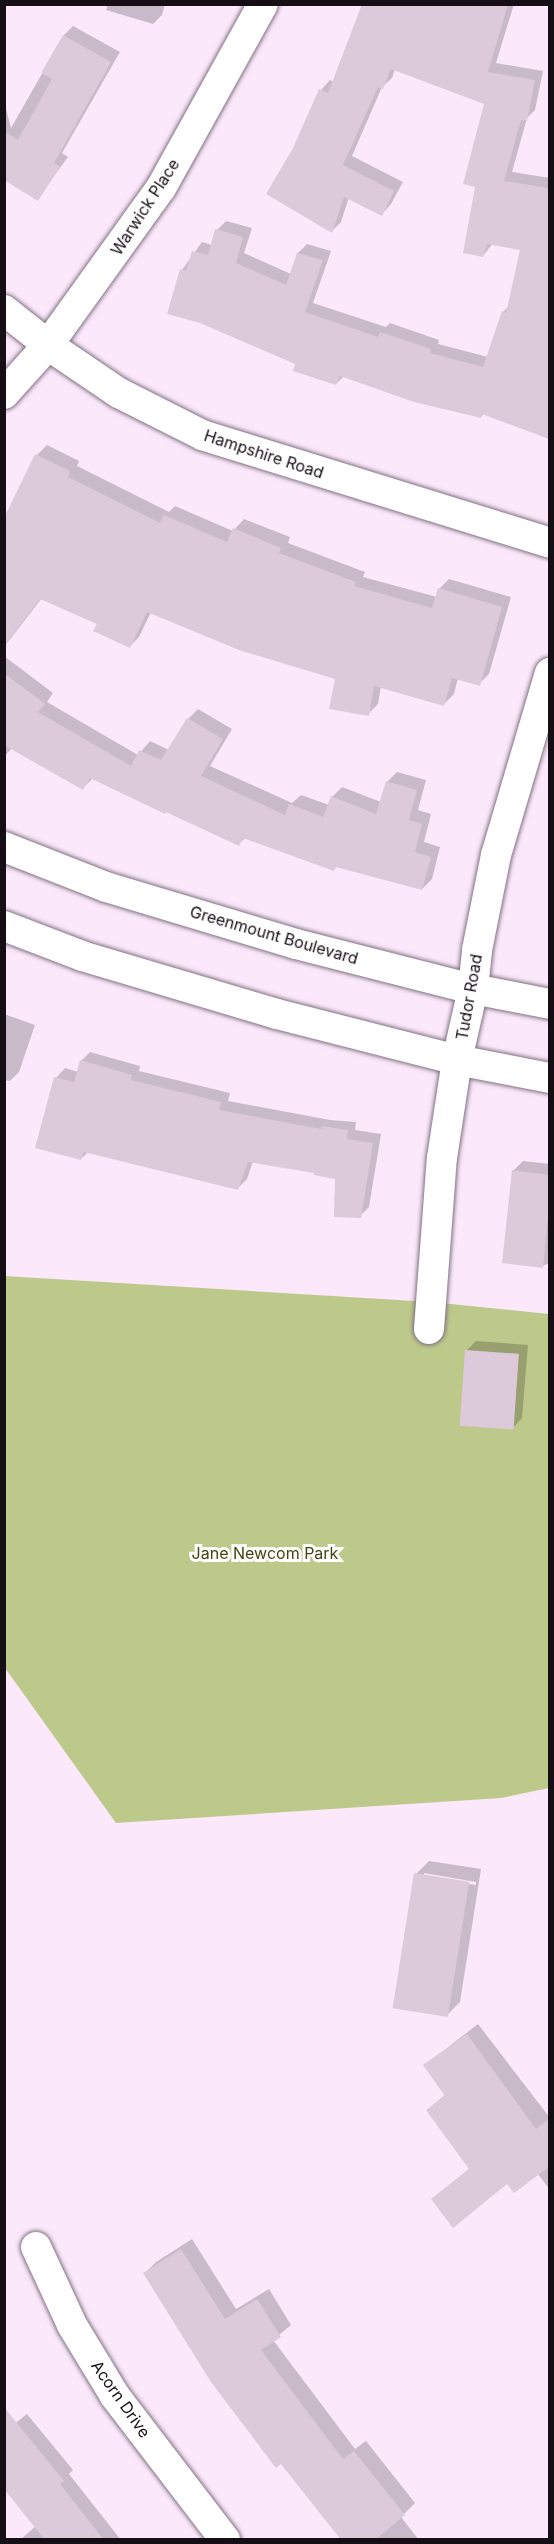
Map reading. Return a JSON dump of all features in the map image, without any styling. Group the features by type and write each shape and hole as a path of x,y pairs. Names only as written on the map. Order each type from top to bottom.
{"street":[{"name":"Warwick Place","path":"4,394 48,345 161,188 262,4"},
{"name":"Hampshire Road","path":"4,310 48,345 119,393 202,435 549,543"},
{"name":"Tudor Road","path":"429,1329 442,1158 457,1060 473,989 477,950 496,855 549,673"},
{"name":"Greenmount Boulevard","path":"4,847 106,886 296,944 473,989 549,1004"},
{"path":"4,926 82,956 277,1014 457,1060 549,1078"},
{"name":"Acorn Drive","path":"36,2247 72,2325 115,2396 225,2540"}],"green space":[{"name":"Jane Newcom Park","path":"4,1276 431,1302 549,1314 549,1788 501,1798 116,1823 5,1668"}],"building":[{"path":"362,4 508,4 488,72 535,80 527,121 521,120 504,181 549,188 549,439 482,414 481,418 414,402 340,376 336,385 293,371 295,364 200,323 167,314 180,269 186,271 192,251 208,255 215,229 243,237 236,263 286,285 297,253 323,260 305,312 378,337 380,332 431,349 430,353 483,367 502,311 506,313 520,250 487,244 483,257 463,253 475,187 463,184 484,104 391,69 383,89 378,87 343,165 394,191 382,216 344,197 332,233 266,194 293,148 319,89 328,93"},
{"path":"63,35 111,62 54,163 60,167 38,201 4,180 4,131 18,140 52,79 41,73"},
{"path":"35,454 70,471 68,477 160,523 164,515 227,542 233,528 281,548 279,553 356,582 354,586 432,608 438,588 502,607 480,686 452,678 444,706 374,686 369,716 329,709 335,679 239,650 147,612 130,648 93,631 97,624 40,599 4,646 4,518"},
{"path":"4,673 45,704 38,712 131,766 139,750 161,760 187,718 223,739 201,776 285,815 289,804 323,817 331,796 376,814 386,781 417,790 409,820 422,824 415,852 431,857 422,890 336,867 334,871 243,838 239,846 90,778 83,790 4,745"},
{"path":"80,1060 132,1075 131,1080 221,1102 219,1110 321,1129 322,1126 348,1130 347,1139 373,1143 361,1218 334,1217 335,1179 314,1175 314,1173 248,1162 238,1190 84,1152 81,1160 35,1148 54,1077 74,1082"},
{"path":"512,1170 549,1175 549,1206 543,1268 502,1263"},
{"path":"465,1350 519,1354 514,1430 460,1426"},
{"path":"414,1873 469,1882 448,2017 393,2008"},
{"path":"467,2034 536,2129 549,2119 549,2167 514,2193 507,2184 453,2228 431,2199 469,2169 426,2110 445,2096 423,2065"},
{"path":"181,2249 225,2319 257,2299 281,2337 261,2350 343,2459 354,2451 405,2515 375,2540 341,2540 281,2464 276,2468 211,2382 143,2273"},
{"path":"4,2407 64,2481 60,2484 104,2540 45,2540 4,2489"}]}
